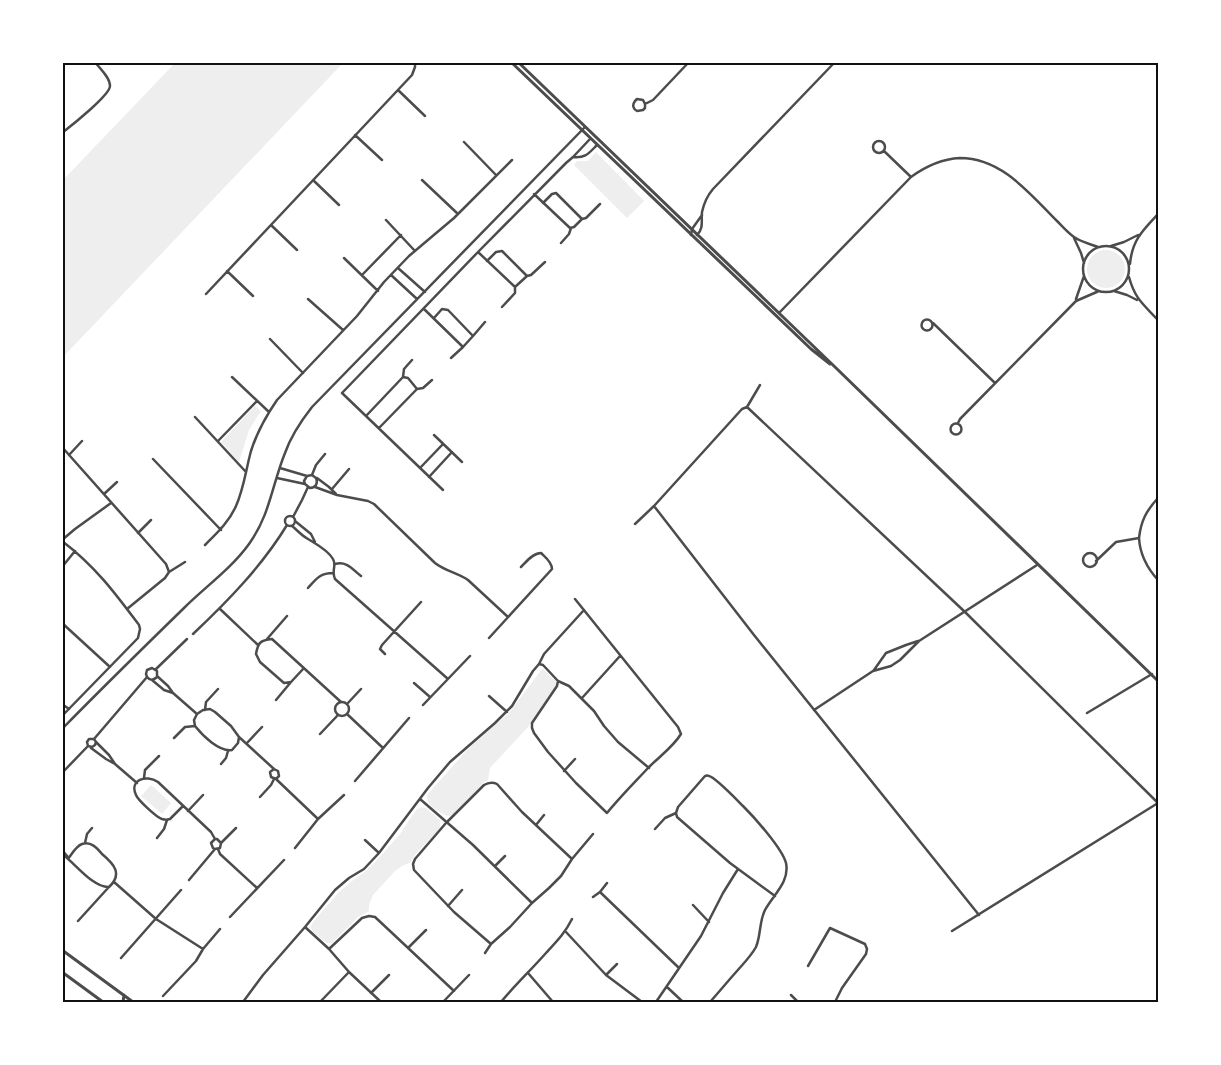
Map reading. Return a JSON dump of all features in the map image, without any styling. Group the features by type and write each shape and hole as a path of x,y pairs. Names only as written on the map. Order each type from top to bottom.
{"street":[{"path":"62,133 93,107 110,88 109,81 95,62"},
{"path":"206,294 412,75 415,62"},
{"path":"511,62 658,204 721,260"},
{"path":"518,62 692,229 811,349 835,367"},
{"path":"645,104 643,100 639,99 635,101 633,106 636,110 641,111 645,108 645,104 653,100 689,62"},
{"path":"698,235 702,228 704,205 707,197 716,185 835,62"},
{"path":"398,90 425,116"},
{"path":"555,98 557,107"},
{"path":"557,107 564,106"},
{"path":"62,730 241,554 262,523 289,443 307,414 585,126"},
{"path":"356,135 382,160"},
{"path":"443,490 342,393 534,194 590,139"},
{"path":"878,141 883,142 885,145 884,151 876,152 873,147 874,143 878,141"},
{"path":"464,142 496,175"},
{"path":"573,157 586,156 597,145"},
{"path":"884,151 911,177"},
{"path":"779,313 911,177 928,166 943,161 964,158 985,162 996,167 1007,174 1074,237 1098,247"},
{"path":"206,545 221,530 236,507 259,429 269,412 290,385 357,316 391,275 415,250 458,214 512,160"},
{"path":"313,180 339,205"},
{"path":"422,180 458,214"},
{"path":"543,203 552,194 556,193 582,219"},
{"path":"534,194 571,228"},
{"path":"658,204 662,200"},
{"path":"561,243 569,234 571,228 586,218 600,204"},
{"path":"1113,291 1123,284 1128,274 1132,250 1139,235 1158,214"},
{"path":"691,235 692,229 702,215"},
{"path":"386,220 415,250"},
{"path":"271,225 297,250"},
{"path":"362,275 401,235"},
{"path":"691,235 698,235"},
{"path":"1084,264 1090,253 1098,247 1111,246 1139,235"},
{"path":"1074,237 1084,264 1084,274 1076,300"},
{"path":"1111,246 1124,254 1129,268"},
{"path":"487,260 496,252 502,251 527,276"},
{"path":"478,252 515,287 515,293 502,307"},
{"path":"344,258 378,291"},
{"path":"515,287 545,262"},
{"path":"398,268 425,292"},
{"path":"228,271 253,296"},
{"path":"1084,274 1090,284 1099,291"},
{"path":"1128,274 1138,300 1158,320"},
{"path":"391,275 417,299"},
{"path":"750,288 779,313 1158,681"},
{"path":"958,423 961,429 960,432 955,434 951,431 954,423 958,423 960,418 1076,300 1099,291 1113,291 1138,300"},
{"path":"308,299 343,330"},
{"path":"424,309 463,346"},
{"path":"434,318 442,309 448,310 473,336"},
{"path":"933,323 929,330 922,326 922,322 929,319 995,383"},
{"path":"451,358 485,322"},
{"path":"270,339 303,372"},
{"path":"366,416 403,377 404,369 412,360"},
{"path":"232,377 269,412"},
{"path":"403,377 408,378 417,389"},
{"path":"379,428 417,389 424,388 432,380"},
{"path":"635,524 654,506 742,409 747,407 760,385"},
{"path":"217,441 257,401"},
{"path":"747,407 965,612 1158,803 952,931"},
{"path":"195,417 246,472"},
{"path":"434,435 462,462"},
{"path":"69,455 82,441"},
{"path":"420,468 443,444"},
{"path":"62,447 166,564 169,572"},
{"path":"429,476 452,452"},
{"path":"312,475 316,465 325,454"},
{"path":"153,459 221,530"},
{"path":"280,468 307,476 312,475 332,489 337,495"},
{"path":"332,489 349,469"},
{"path":"293,517 302,500 306,486 304,481 307,476"},
{"path":"277,478 374,504 435,563 468,580 508,617"},
{"path":"315,487 316,478"},
{"path":"104,494 117,482"},
{"path":"1158,498 1149,508 1143,519 1139,538 1140,548 1148,568 1158,580"},
{"path":"62,716 140,634 138,625 108,584 88,563 62,541 111,502"},
{"path":"654,506 742,620 979,915"},
{"path":"193,634 220,609 261,563 287,525 285,522 286,517 293,517"},
{"path":"293,517 295,521 311,534 316,543"},
{"path":"138,533 151,520"},
{"path":"292,526 295,521"},
{"path":"287,525 292,526 306,538 316,543 332,557 335,564 333,572 335,579 448,680"},
{"path":"1096,561 1095,556 1088,553 1083,558 1083,562 1088,566 1092,566 1116,542 1139,538"},
{"path":"62,567 75,551"},
{"path":"489,638 553,567 539,552 534,554 521,567"},
{"path":"126,609 165,578 169,572 185,562"},
{"path":"335,564 340,562 348,564 361,576"},
{"path":"814,710 873,671 892,666 919,641 1038,564"},
{"path":"308,588 321,574 333,572"},
{"path":"558,681 557,686 532,724 532,728 543,746 564,770 607,813 681,734 678,727 575,599"},
{"path":"385,654 380,649 421,602"},
{"path":"220,609 258,645"},
{"path":"243,1002 263,975 305,928 335,890 349,878 364,869 379,853 450,762 507,712 533,671 540,664 545,652 584,610"},
{"path":"267,640 287,616"},
{"path":"62,623 110,667"},
{"path":"155,670 187,639"},
{"path":"291,682 284,683 260,662 256,654 258,645 262,641 272,639 341,702 347,704 350,708 347,714 342,716 338,714 335,708 341,702"},
{"path":"873,671 886,653 906,644 919,641"},
{"path":"423,704 470,656"},
{"path":"582,698 620,656"},
{"path":"540,664 558,681 569,686 582,698 618,742 649,768"},
{"path":"62,773 89,746 93,746 95,741 147,678 147,670 150,668 155,670"},
{"path":"276,700 304,668"},
{"path":"155,670 157,676 173,693 197,714"},
{"path":"1087,714 1152,674"},
{"path":"152,680 157,676"},
{"path":"147,678 164,690 173,693"},
{"path":"414,683 430,698"},
{"path":"205,710 206,702 218,689"},
{"path":"347,704 361,689"},
{"path":"489,696 507,712"},
{"path":"62,704 69,709"},
{"path":"239,737 235,748 232,750 220,749 195,726 194,720 197,714 205,710 210,709 215,712 231,726 239,737 277,770 279,773 278,777 260,797"},
{"path":"320,734 338,714"},
{"path":"347,714 383,748"},
{"path":"355,781 409,718"},
{"path":"174,738 185,727 195,726"},
{"path":"246,743 262,727"},
{"path":"116,764 89,746 87,742 89,739 95,741 137,783"},
{"path":"221,764 226,758 228,751"},
{"path":"144,778 145,770 159,756"},
{"path":"564,770 575,759"},
{"path":"274,769 271,771 271,777 318,819"},
{"path":"710,1002 753,952 759,938 763,916 768,905 775,896 783,884 786,876 786,862 782,854 748,811 712,777 704,777 678,807 676,813 679,819 738,869 775,896"},
{"path":"167,820 157,816 137,797 135,786 144,778 158,782 221,843"},
{"path":"491,944 448,906 416,874 413,867 415,859 446,823 484,785 492,782 497,784 522,812 572,859"},
{"path":"188,811 203,795"},
{"path":"295,848 318,819 344,795"},
{"path":"420,800 473,845 532,903"},
{"path":"157,838 164,829 167,820 175,815 182,806"},
{"path":"655,829 665,818 676,813"},
{"path":"536,825 544,815"},
{"path":"85,843 87,834 92,828"},
{"path":"189,880 236,828"},
{"path":"485,953 491,944 560,876 593,834"},
{"path":"215,839 211,843 213,848 257,888"},
{"path":"365,840 379,853"},
{"path":"68,859 78,846 85,843 92,844 111,862 116,870 114,882 78,921"},
{"path":"62,850 68,859"},
{"path":"62,854 94,882 102,887 109,887"},
{"path":"495,866 505,856"},
{"path":"230,917 284,860"},
{"path":"656,1002 701,936 723,893 738,869"},
{"path":"114,882 156,919 203,949"},
{"path":"593,896 600,892 607,884"},
{"path":"121,958 181,890"},
{"path":"448,906 462,890"},
{"path":"600,892 679,968"},
{"path":"693,905 709,922"},
{"path":"329,949 362,918 375,917 454,991"},
{"path":"501,1002 566,932 572,919"},
{"path":"163,996 196,961 220,928"},
{"path":"305,928 329,949 349,972 381,1002"},
{"path":"808,966 830,928 865,944 866,954 842,988 835,1002"},
{"path":"408,948 426,930"},
{"path":"566,932 606,975 642,1002"},
{"path":"62,950 133,1002"},
{"path":"606,975 617,964"},
{"path":"62,972 103,1002"},
{"path":"320,1002 349,972"},
{"path":"528,973 553,1002"},
{"path":"371,993 389,975"},
{"path":"443,1002 469,975"},
{"path":"667,987 683,1002"},
{"path":"123,1002 124,995"},
{"path":"791,995 798,1002"}],"shaded area":[{"path":"175,63 343,63 63,357 63,180"},
{"path":"596,152 644,201 627,218 574,165 577,161 588,161"},
{"path":"1106,250 1120,255 1125,269 1120,283 1106,288 1092,283 1087,269 1092,255"},
{"path":"255,406 261,411 249,430 239,462 221,442"},
{"path":"542,669 558,683 528,727 490,768 488,780 452,815 447,816 433,808 428,802 427,795 468,749 509,713"},
{"path":"151,785 171,803 162,814 141,796"},
{"path":"421,807 426,808 440,820 440,828 411,862 395,871 373,895 369,911 358,917 332,943 327,943 312,931 313,922 339,892 377,860 400,834 416,810"}]}
